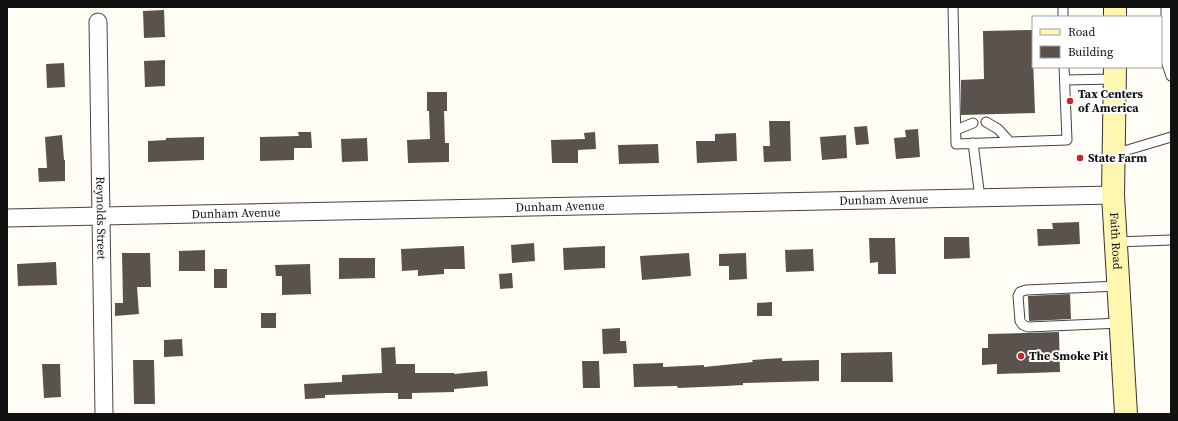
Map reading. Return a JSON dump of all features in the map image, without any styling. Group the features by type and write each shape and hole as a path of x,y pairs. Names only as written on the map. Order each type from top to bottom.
{"main road":[{"name":"Faith Road","path":"1114,73 1113,195 1126,414"}],"street":[{"name":"Reynolds Street","path":"98,22 104,414"},
{"name":"Dunham Avenue","path":"7,218 1113,195"}],"lane":[{"path":"953,7 956,144 1066,140 1064,68"},
{"path":"1166,7 1169,27 1166,61 1171,76"},
{"path":"1065,80 1114,73"},
{"path":"956,130 973,122"},
{"path":"986,122 998,129 1010,142"},
{"path":"1114,154 1171,137"},
{"path":"973,143 980,198"},
{"path":"1116,242 1171,240"},
{"path":"1119,286 1026,290 1020,292 1018,296 1020,321 1023,325 1028,327 1121,323"}],"building":[{"path":"164,10 165,37 144,38 143,11"},
{"path":"1032,30 1032,68 1033,68 1035,113 961,115 961,80 984,79 983,31"},
{"path":"165,60 165,86 145,87 144,61"},
{"path":"64,63 65,87 47,88 46,64"},
{"path":"427,92 447,92 447,111 444,111 445,143 449,143 449,162 408,163 407,140 430,139 429,111 427,111"},
{"path":"769,121 790,121 791,161 764,162 763,146 770,146"},
{"path":"867,126 869,144 856,145 854,127"},
{"path":"918,129 920,157 896,159 894,138 906,137 905,130"},
{"path":"298,132 311,132 312,148 294,148 294,160 260,161 260,137 299,136"},
{"path":"595,132 596,149 578,150 578,163 552,163 551,140 585,139 584,133"},
{"path":"736,133 737,161 697,163 696,141 715,141 715,134"},
{"path":"62,135 65,160 65,181 39,182 38,168 47,168 45,137"},
{"path":"846,135 847,158 822,160 820,137"},
{"path":"204,137 204,160 148,162 148,141 166,140 166,138"},
{"path":"367,138 368,161 342,162 341,139"},
{"path":"658,144 659,163 619,164 618,145"},
{"path":"1079,222 1080,244 1038,246 1037,229 1053,229 1052,223"},
{"path":"944,237 969,237 970,258 944,259"},
{"path":"869,238 895,238 896,274 878,274 878,262 870,263"},
{"path":"534,243 535,261 512,263 511,245"},
{"path":"464,246 465,269 444,269 444,274 418,276 418,270 402,271 401,249"},
{"path":"605,246 605,268 564,270 563,248"},
{"path":"813,249 814,271 786,272 785,250"},
{"path":"205,250 205,271 179,271 179,251"},
{"path":"122,253 150,253 151,287 137,287 139,314 115,316 115,303 123,303"},
{"path":"689,253 691,276 642,280 640,256"},
{"path":"746,253 747,279 729,280 729,266 719,266 719,254"},
{"path":"339,258 375,258 375,278 339,279"},
{"path":"56,262 57,285 18,286 17,264"},
{"path":"310,264 311,294 282,295 282,276 276,276 275,265"},
{"path":"214,269 227,269 227,288 214,288"},
{"path":"512,273 513,288 500,289 499,274"},
{"path":"1070,294 1071,319 1029,321 1028,296"},
{"path":"772,302 772,316 757,316 757,303"},
{"path":"261,313 276,313 276,328 261,328"},
{"path":"620,328 620,341 626,341 627,353 603,354 602,329"},
{"name":"The Smoke Pit","path":"1059,332 1060,372 997,374 997,364 982,365 982,348 988,348 988,334"},
{"path":"182,339 183,356 164,357 164,340"},
{"path":"395,347 396,364 415,364 415,373 454,374 487,371 488,386 454,389 454,392 412,393 412,399 398,399 398,393 386,393 325,395 325,398 305,399 304,384 342,382 342,375 382,373 381,348"},
{"path":"892,352 893,382 841,382 841,353"},
{"path":"782,358 782,361 819,360 819,381 743,383 743,385 678,388 677,386 634,387 633,364 663,363 663,367 704,365 704,367 753,362 752,360"},
{"path":"133,360 154,360 155,404 134,404"},
{"path":"582,361 599,361 600,388 583,388"},
{"path":"42,364 60,364 61,397 44,398"}],"place":[{"name":"Tax Centers of America","path":"1070,101"},
{"name":"State Farm","path":"1080,158"},
{"name":"The Smoke Pit","path":"1021,356"}]}
